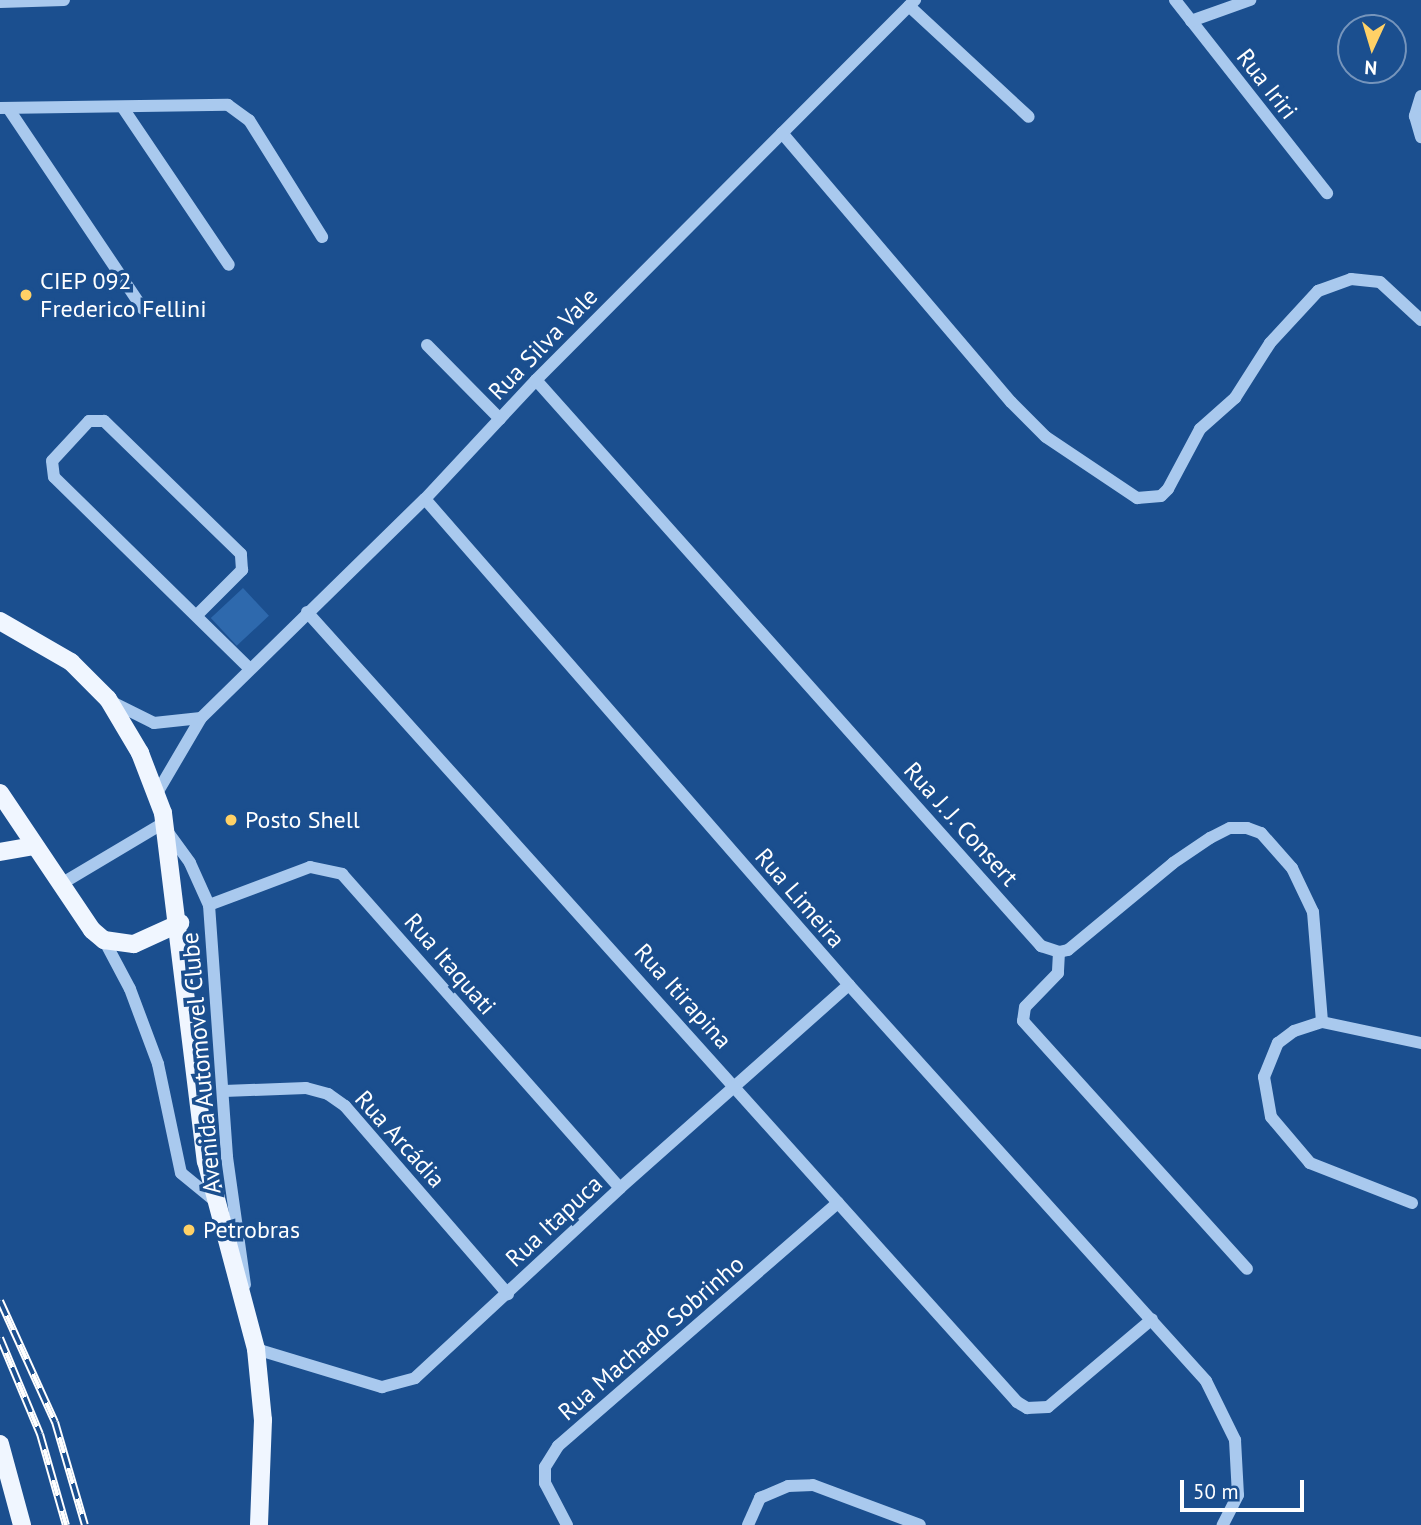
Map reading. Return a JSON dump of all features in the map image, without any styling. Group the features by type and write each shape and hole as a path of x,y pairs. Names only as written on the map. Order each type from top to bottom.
{"main road":[{"path":"0,621 71,662 108,699 140,753 157,793 166,826 180,923 206,1161 214,1200 246,1302 256,1349 263,1420 259,1525"},
{"path":"0,793 34,846 104,940 134,944 180,923"},
{"path":"0,852 34,846"},
{"path":"0,1444 22,1525"}],"street":[{"path":"0,2 64,0"},
{"name":"Rua Iriri","path":"1175,0 1327,193"},
{"path":"1191,21 1250,0"},
{"path":"912,3 1028,117"},
{"name":"Rua Silva Vale","path":"157,793 201,718 425,499 536,380 912,3"},
{"path":"1419,134 1415,116 1421,96"},
{"path":"4,108 122,108 216,102 239,110 322,237"},
{"path":"4,108 143,309"},
{"path":"122,108 229,265"},
{"path":"782,133 1011,402 1046,437 1137,498 1161,496 1168,489 1200,429 1235,398 1270,343 1318,291 1351,279 1380,282 1421,320"},
{"path":"427,345 500,419"},
{"name":"Rua J. J. Consert","path":"536,380 1041,946 1059,953"},
{"path":"197,615 242,570 241,554 104,421 89,422 52,461 51,472 250,669"},
{"name":"Rua Limeira","path":"425,499 849,985 1206,1381 1235,1440 1238,1495 1223,1525"},
{"name":"Rua Itirapina","path":"307,612 736,1085 1009,1395 1027,1408 1037,1409 1056,1402 1152,1319"},
{"path":"108,699 145,722 176,724 201,718"},
{"path":"61,884 166,826"},
{"name":"Avenida Automovel Clube","path":"166,826 190,863 209,905 231,1194 243,1248 246,1302"},
{"path":"1247,1269 1023,1021 1025,1007 1058,973 1059,953 1210,838 1230,828 1247,828 1261,833 1292,868 1313,912 1322,1022"},
{"name":"Rua Itaquati","path":"209,905 310,867 342,874 620,1188"},
{"path":"104,940 130,989 158,1064 181,1173 214,1200"},
{"name":"Rua Itapuca","path":"256,1349 369,1384 399,1385 415,1378 620,1188 849,985"},
{"path":"1412,1203 1310,1163 1271,1117 1264,1088 1269,1059 1278,1043 1294,1031 1322,1022 1421,1043"},
{"name":"Rua Arcádia","path":"224,1091 306,1088 328,1094 345,1106 508,1294"},
{"name":"Rua Machado Sobrinho","path":"567,1525 545,1483 545,1467 558,1446 838,1203"},
{"path":"748,1525 760,1498 788,1486 813,1485 920,1525"}],"shaded area":[{"path":"243,588 269,616 237,646 211,618"}],"railway":[{"path":"0,1301 55,1422 85,1525"},
{"path":"0,1338 40,1434 66,1525"}],"place":[{"name":"CIEP 092 Frederico Fellini","path":"26,295"},
{"name":"Posto Shell","path":"231,820"},
{"name":"Petrobras","path":"189,1230"}]}
